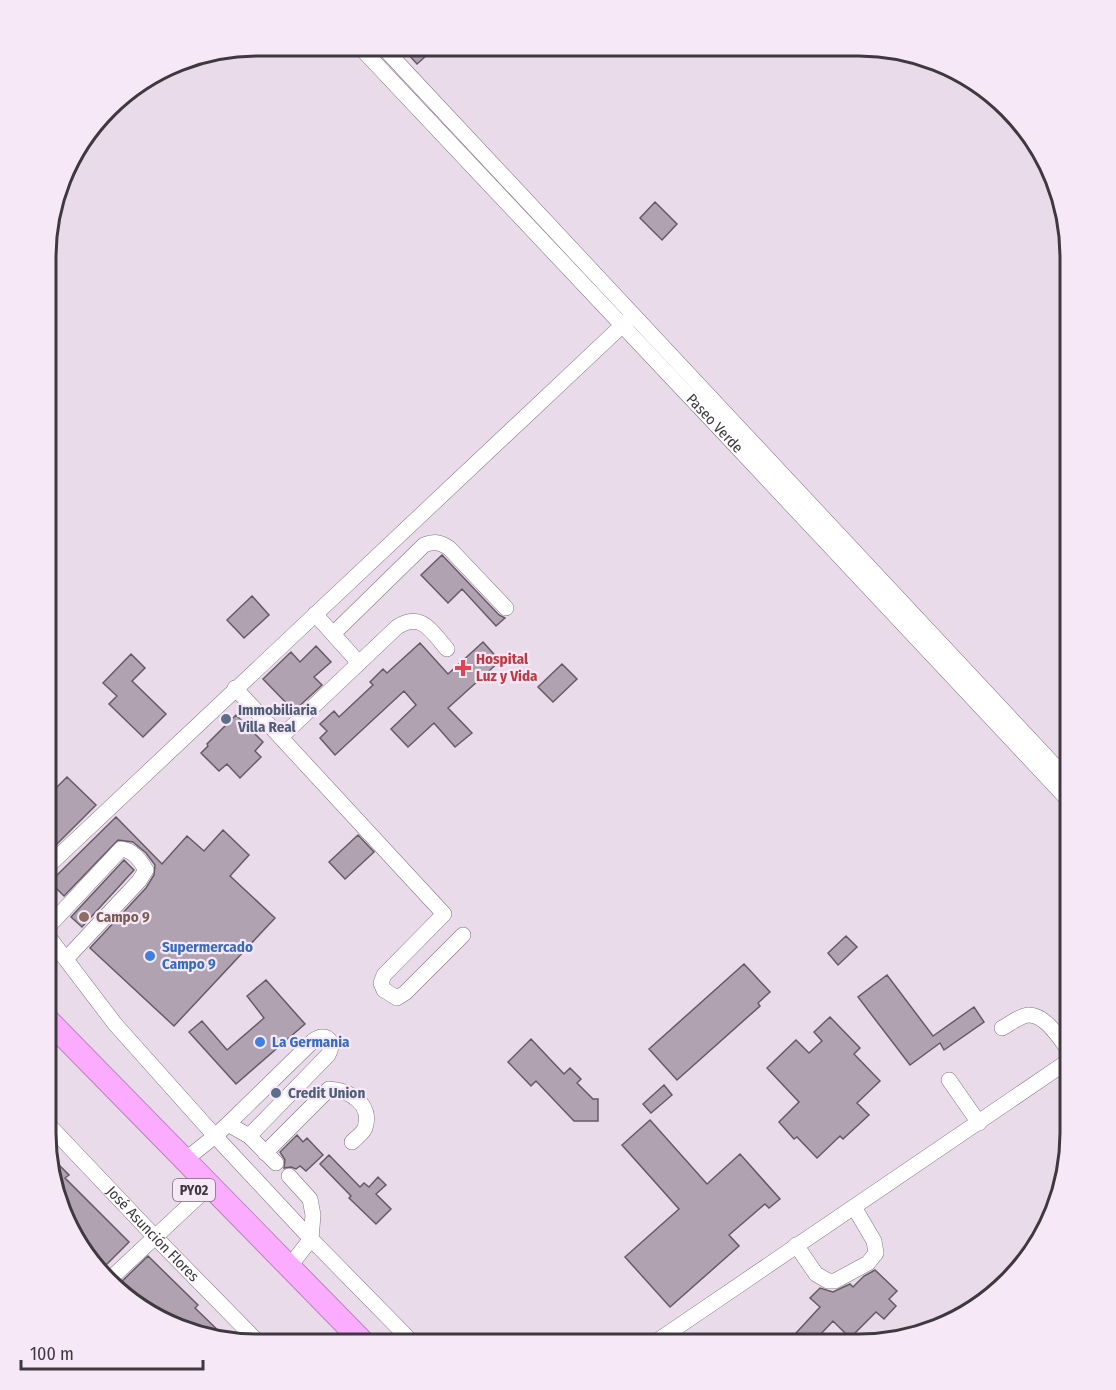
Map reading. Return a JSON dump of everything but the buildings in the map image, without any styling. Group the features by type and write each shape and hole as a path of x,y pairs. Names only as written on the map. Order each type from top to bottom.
{"highway":[{"name":"PY02","path":"56,1028 355,1334"},
{"name":"PY02","path":"56,1042 200,1195 337,1334"}],"street":[{"name":"Paseo Verde","path":"368,56 621,326 1060,772"},
{"name":"Paseo Verde","path":"391,56 633,315 1060,791"},
{"path":"412,103 424,92"},
{"path":"56,858 633,315"},
{"path":"333,634 424,545 432,542 438,542 450,548 506,608"},
{"path":"315,614 359,663"},
{"path":"281,737 408,620 417,620 425,625 447,649"},
{"path":"235,688 444,914 384,975 381,983 384,990 397,998 405,993 463,935"},
{"path":"56,919 121,849 129,849 146,870 139,881 66,959"},
{"path":"56,946 115,1024 215,1136 404,1334"},
{"path":"1002,1028 1028,1015 1038,1017 1060,1041"},
{"path":"185,1160 228,1124 318,1037 324,1036 328,1039 332,1043 332,1049 328,1055 249,1136"},
{"path":"667,1334 1060,1067"},
{"path":"949,1080 979,1123"},
{"path":"228,1124 249,1136 271,1158 330,1089 342,1089 355,1096 363,1104 366,1120 364,1130 352,1142"},
{"name":"José Asunción Flores","path":"56,1132 155,1237 251,1334"},
{"path":"288,1267 311,1239 313,1215 310,1199 289,1176"},
{"path":"114,1275 200,1195"},
{"path":"796,1245 816,1274 828,1281 835,1281 868,1263 876,1253 874,1241 854,1207"}],"place":[{"name":"Hospital Luz y Vida","path":"463,668"},
{"name":"Immobiliaria Villa Real","path":"226,719"},
{"name":"Campo 9","path":"84,917"},
{"name":"Supermercado Campo 9","path":"150,956"},
{"name":"La Germania","path":"260,1042"},
{"name":"Credit Union","path":"276,1093"}]}
